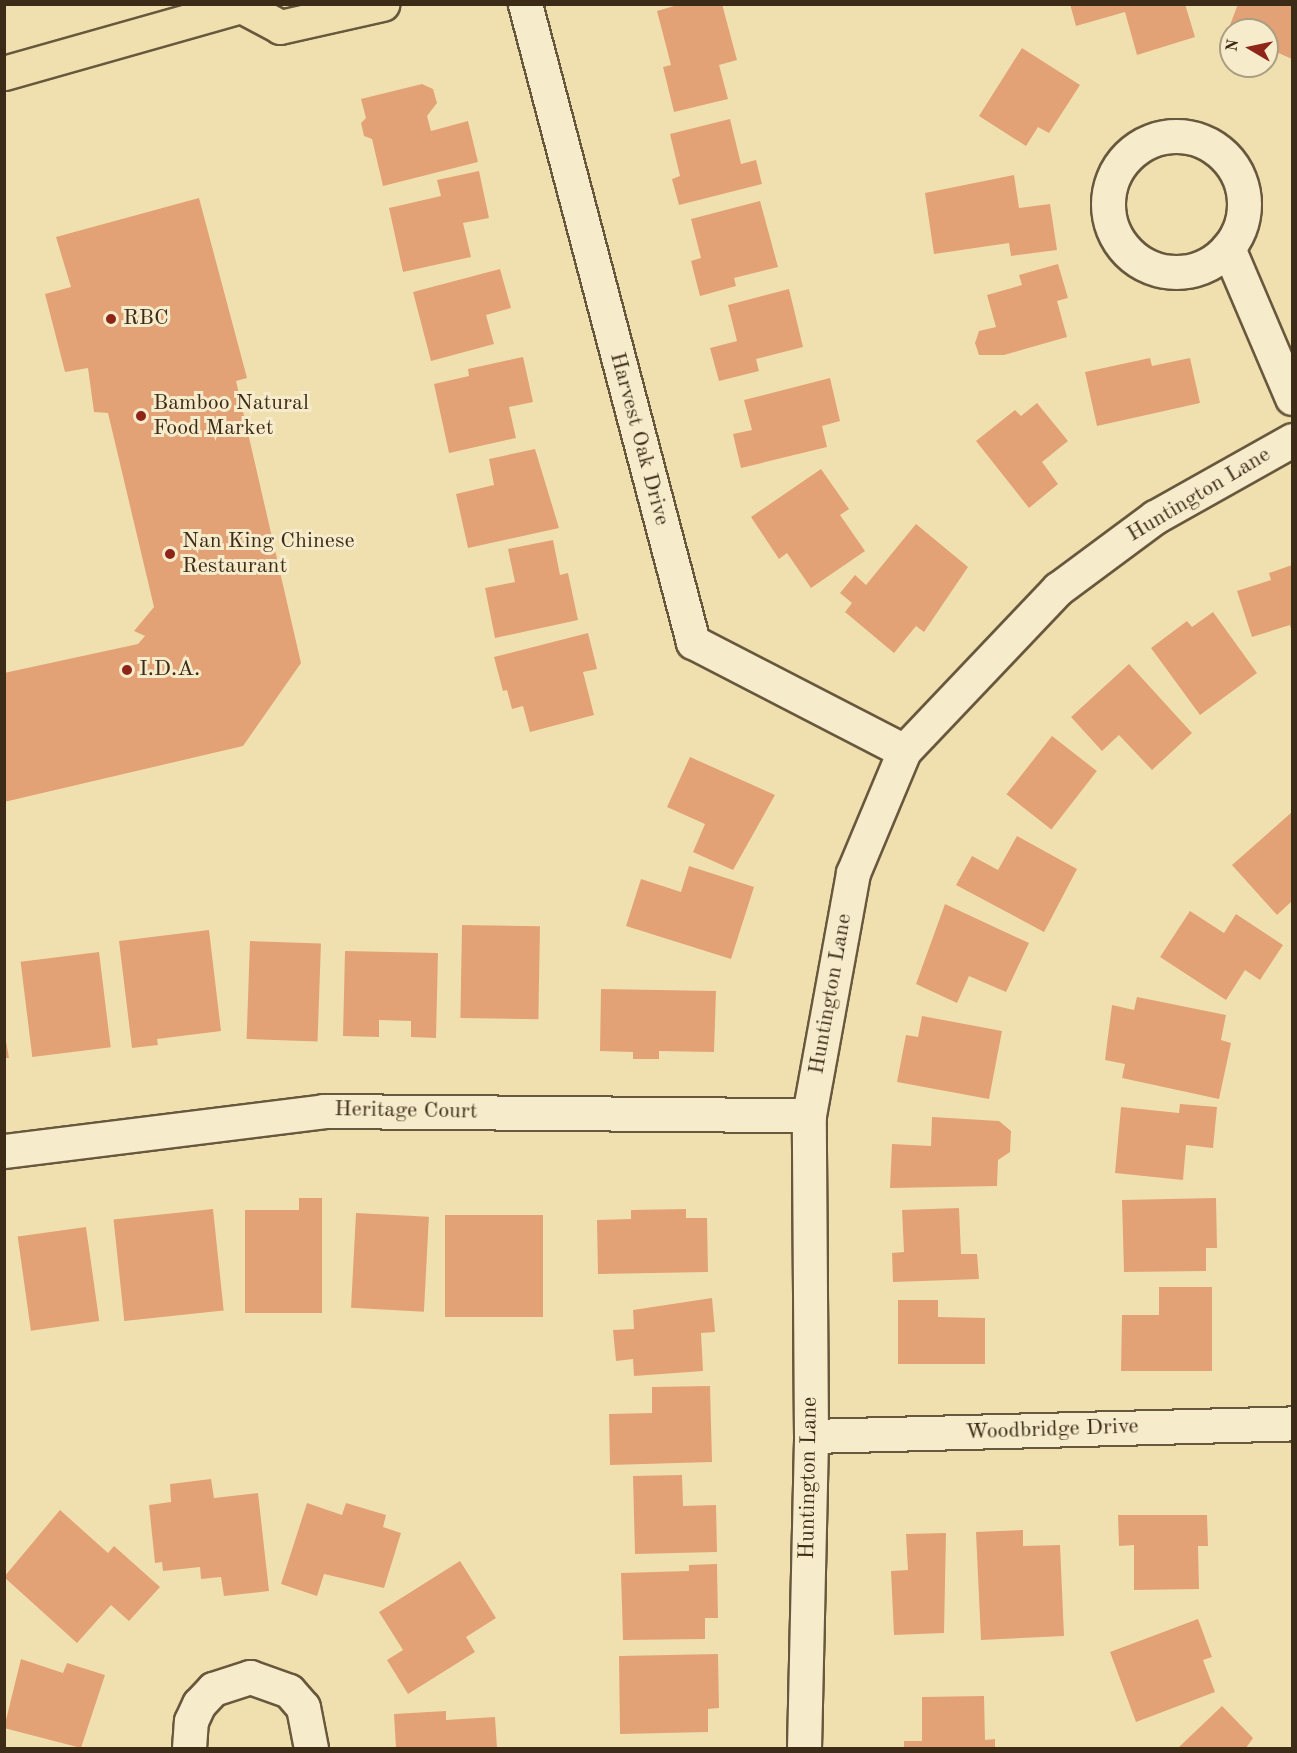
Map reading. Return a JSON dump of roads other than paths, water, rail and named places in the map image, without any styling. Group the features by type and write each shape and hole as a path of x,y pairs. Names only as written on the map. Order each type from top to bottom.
{"main road":[{"path":"4,73 247,6 280,27 382,4"}],"street":[{"name":"Harvest Oak Drive","path":"525,4 693,642 904,752"},
{"path":"1228,248 1188,271 1143,264 1113,230 1110,184 1120,163 1155,138 1188,138 1217,150 1237,176 1244,207 1228,248 1293,398"},
{"name":"Huntington Lane","path":"804,1749 811,1436 809,1115 853,873 904,752 1058,589 1155,517 1293,440"},
{"name":"Heritage Court","path":"4,1151 323,1111 809,1115"},
{"name":"Woodbridge Drive","path":"811,1436 1293,1424"},
{"path":"189,1749 191,1721 199,1704 213,1689 250,1677 271,1681 296,1699 310,1726 311,1749"}],"place":[{"name":"RBC","path":"111,319"},
{"name":"Bamboo Natural Food Market","path":"141,416"},
{"name":"Nan King Chinese Restaurant","path":"170,554"},
{"name":"I.D.A.","path":"127,670"}]}
